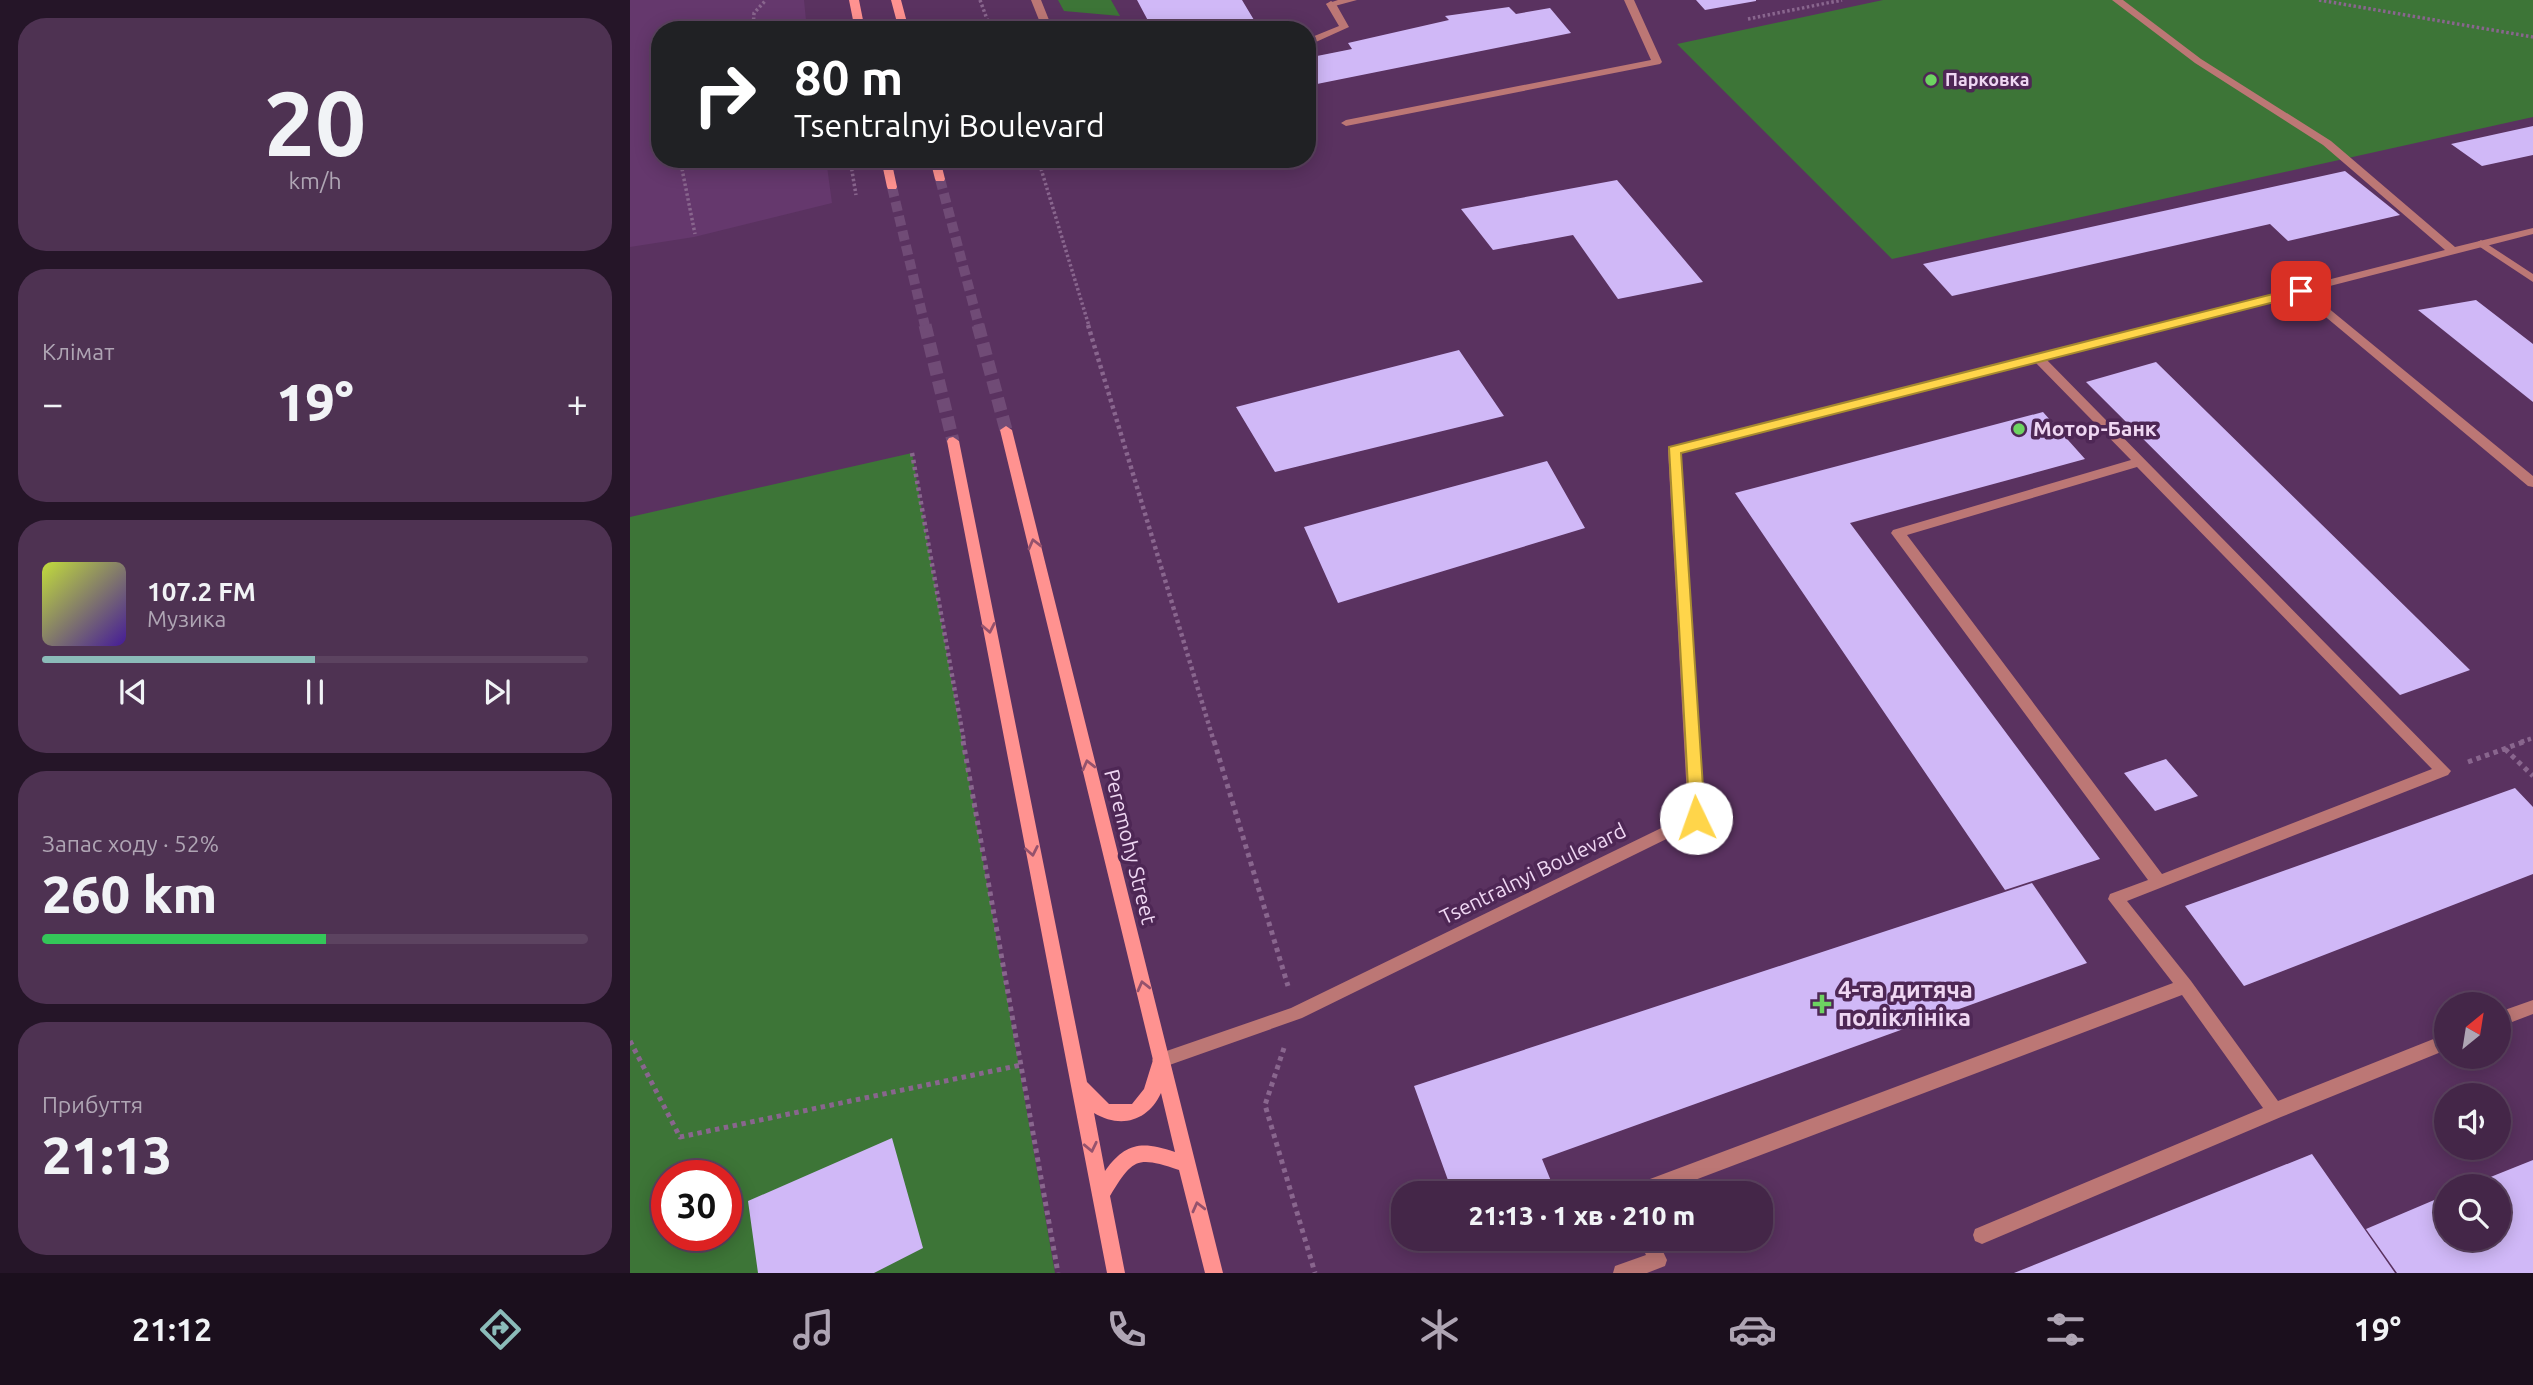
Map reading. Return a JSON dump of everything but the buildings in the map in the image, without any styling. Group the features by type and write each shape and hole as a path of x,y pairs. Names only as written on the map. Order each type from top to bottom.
{"main road":[{"path":"854,0 858,21"},
{"path":"897,0 902,21"},
{"path":"888,168 892,187"},
{"path":"937,168 940,179"},
{"name":"Peremohy Street","path":"1006,430 1214,1273"},
{"path":"953,441 1116,1273"},
{"path":"1077,1082 1096,1107 1111,1115 1137,1111 1152,1093 1161,1060"},
{"path":"1101,1194 1123,1158 1140,1152 1187,1164"}],"street":[{"path":"1036,0 1044,21"},
{"path":"1316,39 1343,27 1331,4 1352,0"},
{"path":"1346,123 1657,62 1629,0"},
{"path":"2117,0 2198,61 2327,143 2454,252"},
{"name":"Tsentralnyi Boulevard","path":"1161,1060 1296,1013 1696,818 1674,450 2533,231"},
{"path":"2481,243 2533,279"},
{"path":"2301,291 2533,483"},
{"path":"2038,358 2443,771 2116,899 2185,986 2275,1111"},
{"path":"2140,462 1898,533 2159,882"},
{"path":"1668,1181 2185,986"},
{"path":"2511,1015 2533,1007"},
{"path":"1982,1235 2434,1047"},
{"path":"1622,1273 1661,1266"}],"path":[{"path":"753,21 754,13 766,0"},
{"path":"980,0 988,21"},
{"path":"1748,19 1842,0"},
{"path":"2319,0 2533,37"},
{"path":"682,168 695,234"},
{"path":"852,168 856,195"},
{"path":"1041,168 1296,1013 1265,1105 1315,1273"},
{"path":"912,453 1058,1273"},
{"path":"2443,771 2533,738"},
{"path":"2505,749 2533,776"},
{"path":"630,1041 680,1137 1021,1065"}],"shaded area":[{"path":"630,0 804,0 806,21 651,21 651,168 827,168 832,203 694,237 630,247"}],"green space":[{"path":"1058,0 1111,0 1120,16 1064,11"},
{"path":"1883,0 2533,0 2533,117 1892,259 1677,44"},
{"path":"912,453 1055,1273 630,1273 630,517"}],"tunnel":[{"path":"940,179 979,326"},
{"path":"892,187 925,326"},
{"path":"925,325 953,441"},
{"path":"978,325 1006,430"}],"place":[{"name":"Парковка","path":"1931,80"},
{"name":"Мотор-Банк","path":"2019,429"},
{"name":"4-та дитяча поліклініка","path":"1822,1004"}],"route":[{"path":"1696,818 1674,450 2301,291"}]}
